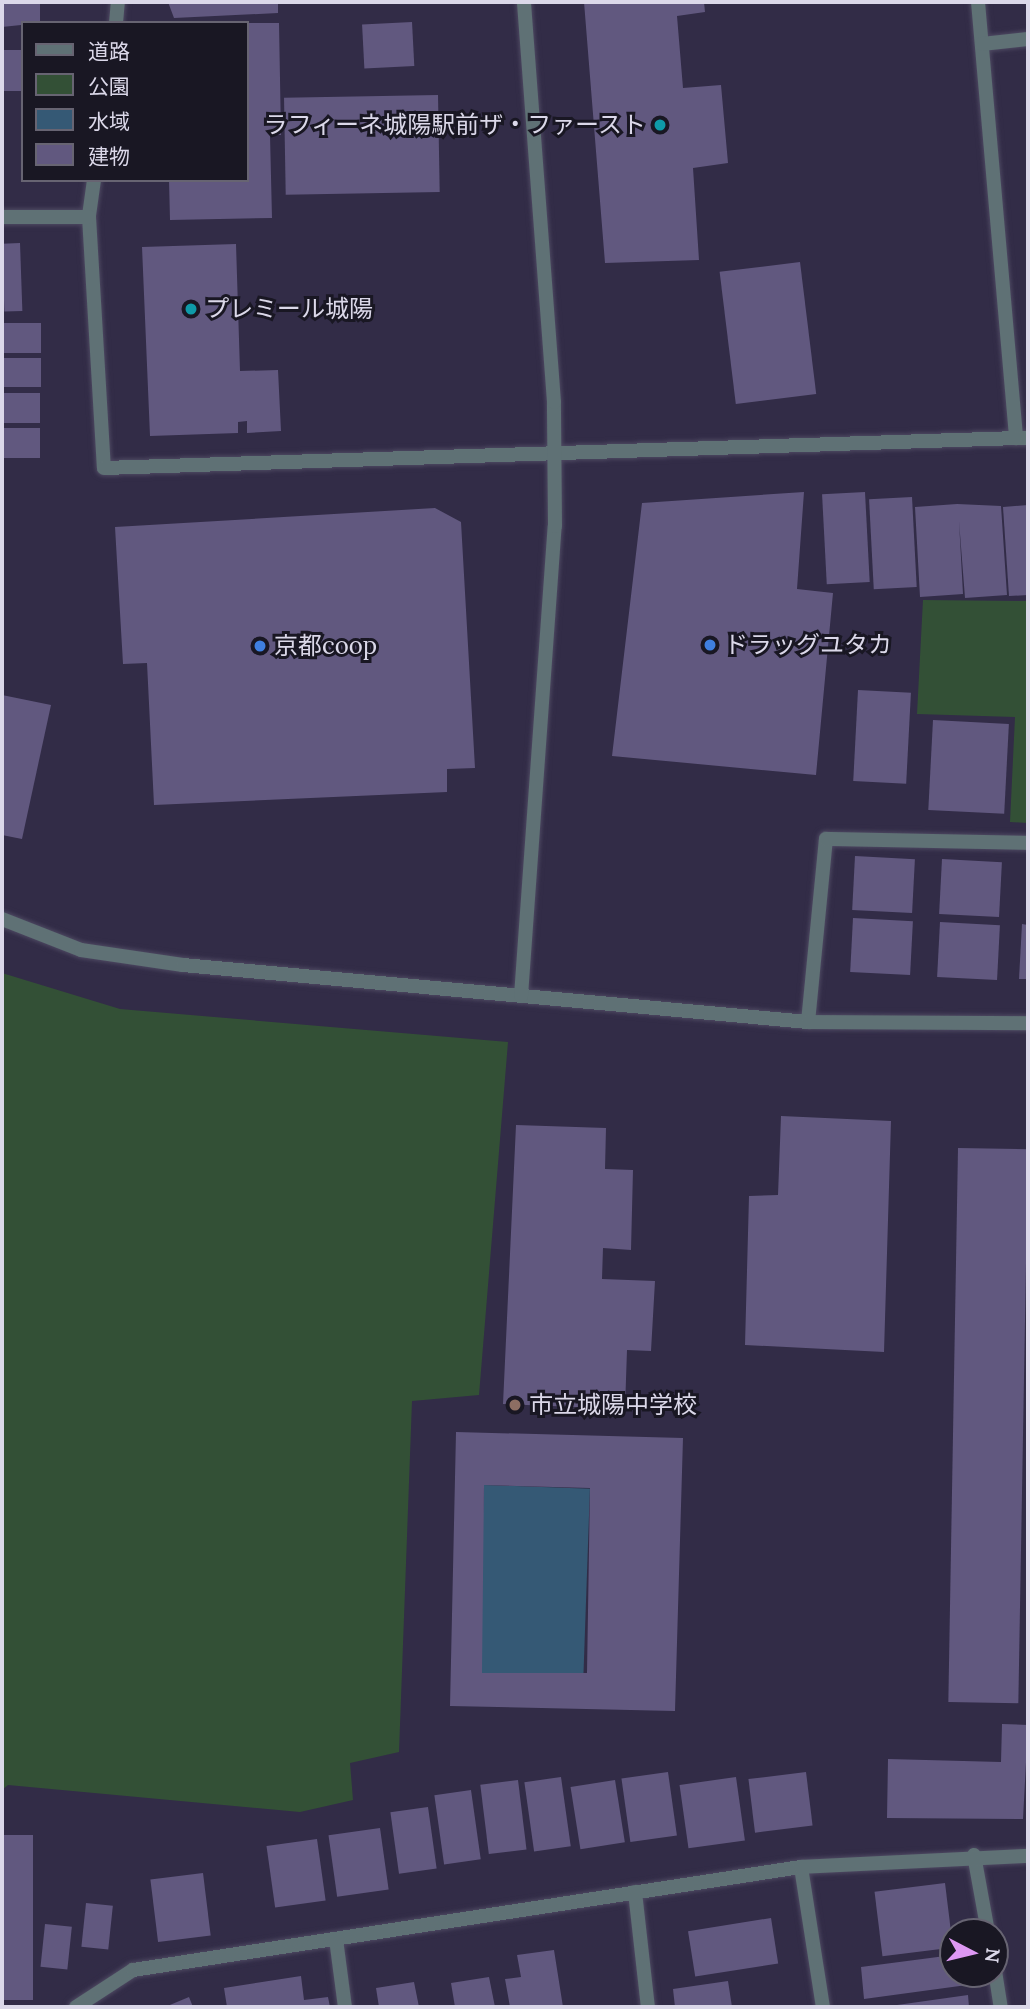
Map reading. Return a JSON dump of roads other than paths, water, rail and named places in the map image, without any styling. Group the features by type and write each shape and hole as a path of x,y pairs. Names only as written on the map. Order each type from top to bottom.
{"street":[{"path":"116,21 118,2"},
{"path":"521,996 555,526 553,456 524,2"},
{"path":"94,182 89,217 104,468 553,456 614,447 1022,438 978,2"},
{"path":"982,44 1028,39"},
{"path":"2,217 89,217"},
{"path":"808,1022 826,839 1028,843"},
{"path":"2,919 93,952 521,996 808,1022 1028,1023"},
{"path":"974,1855 985,1918"},
{"path":"76,2007 133,1970 801,1867 974,1855 1028,1856"},
{"path":"801,1867 823,2007"},
{"path":"635,1892 648,2007"},
{"path":"335,1939 345,2007"},
{"path":"998,1988 1002,2007"}],"water":[{"path":"484,1485 590,1489 583,1677 477,1673"}],"place":[{"name":"ラフィーネ城陽駅前ザ・ファースト","path":"660,125"},
{"name":"プレミール城陽","path":"191,309"},
{"name":"ドラッグユタカ","path":"710,645"},
{"name":"京都coop","path":"260,646"},
{"name":"市立城陽中学校","path":"515,1405"}]}
